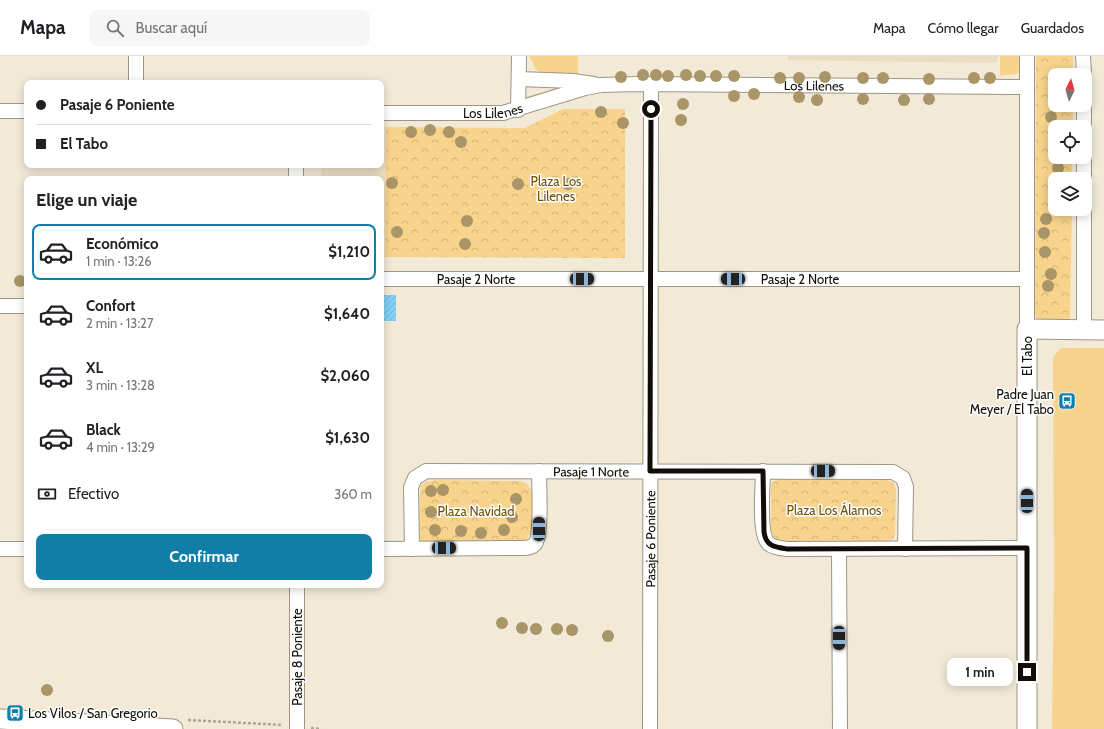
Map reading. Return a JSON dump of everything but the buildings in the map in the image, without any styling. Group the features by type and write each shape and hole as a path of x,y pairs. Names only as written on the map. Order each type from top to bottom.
{"street":[{"path":"136,56 136,80"},
{"path":"518,110 519,56"},
{"name":"El Tabo","path":"1027,56 1027,729"},
{"path":"1084,56 1084,68"},
{"name":"Los Lilenes","path":"519,79 573,81 601,85 651,84 1027,87"},
{"name":"Pasaje 6 Poniente","path":"650,729 651,84"},
{"name":"Los Lilenes","path":"384,113 492,114 518,110 573,92 601,85"},
{"path":"0,111 24,111"},
{"path":"1084,216 1084,330"},
{"name":"Pasaje 2 Norte","path":"384,279 1027,279"},
{"path":"0,306 24,306"},
{"path":"1028,329 1104,330"},
{"name":"Pasaje 1 Norte","path":"412,549 411,487 418,474 426,470 888,472 898,474 903,478 906,487 905,549"},
{"name":"Pasaje 1 Norte","path":"384,549 523,548 531,546 536,542 539,529 539,471"},
{"path":"763,471 764,537 770,545 787,549 1027,548"},
{"path":"0,549 24,549"},
{"path":"839,549 840,729"},
{"name":"Pasaje 8 Poniente","path":"297,588 297,729"},
{"path":"0,719 173,729"}],"shaded area":[{"path":"788,56 999,56 996,63 788,60"},
{"path":"384,127 386,127 385,257 384,176 321,176 321,168 384,168"}],"green space":[{"path":"529,56 578,56 578,74 542,74 536,69"},
{"path":"1000,56 1021,56 1021,64 1017,74 1000,76"},
{"path":"1036,56 1073,56 1073,68 1048,68 1048,112 1073,112 1073,120 1048,120 1048,164 1072,164 1072,172 1048,172 1048,216 1072,216 1070,319 1069,324 1040,322 1035,315"},
{"name":"Plaza Los Lilenes","path":"563,109 625,109 625,258 385,257 386,127 525,128"},
{"path":"1061,348 1104,348 1104,729 1052,729 1054,579 1053,357"},
{"name":"Plaza Los Álamos","path":"779,479 887,480 894,484 896,490 895,535 892,539 883,542 784,542 776,540 771,532 771,486 773,482"},
{"name":"Plaza Navidad","path":"437,480 519,481 526,483 533,495 534,504 533,522 528,538 523,542 421,541 419,537 421,486 425,482"}],"place":[{"name":"Padre Juan Meyer / El Tabo","path":"1067,401"},
{"name":"Los Vilos / San Gregorio","path":"15,713"}],"route":[{"path":"651,109 650,471 763,471 764,537 770,545 774,547 787,549 1027,548 1027,672"}]}
